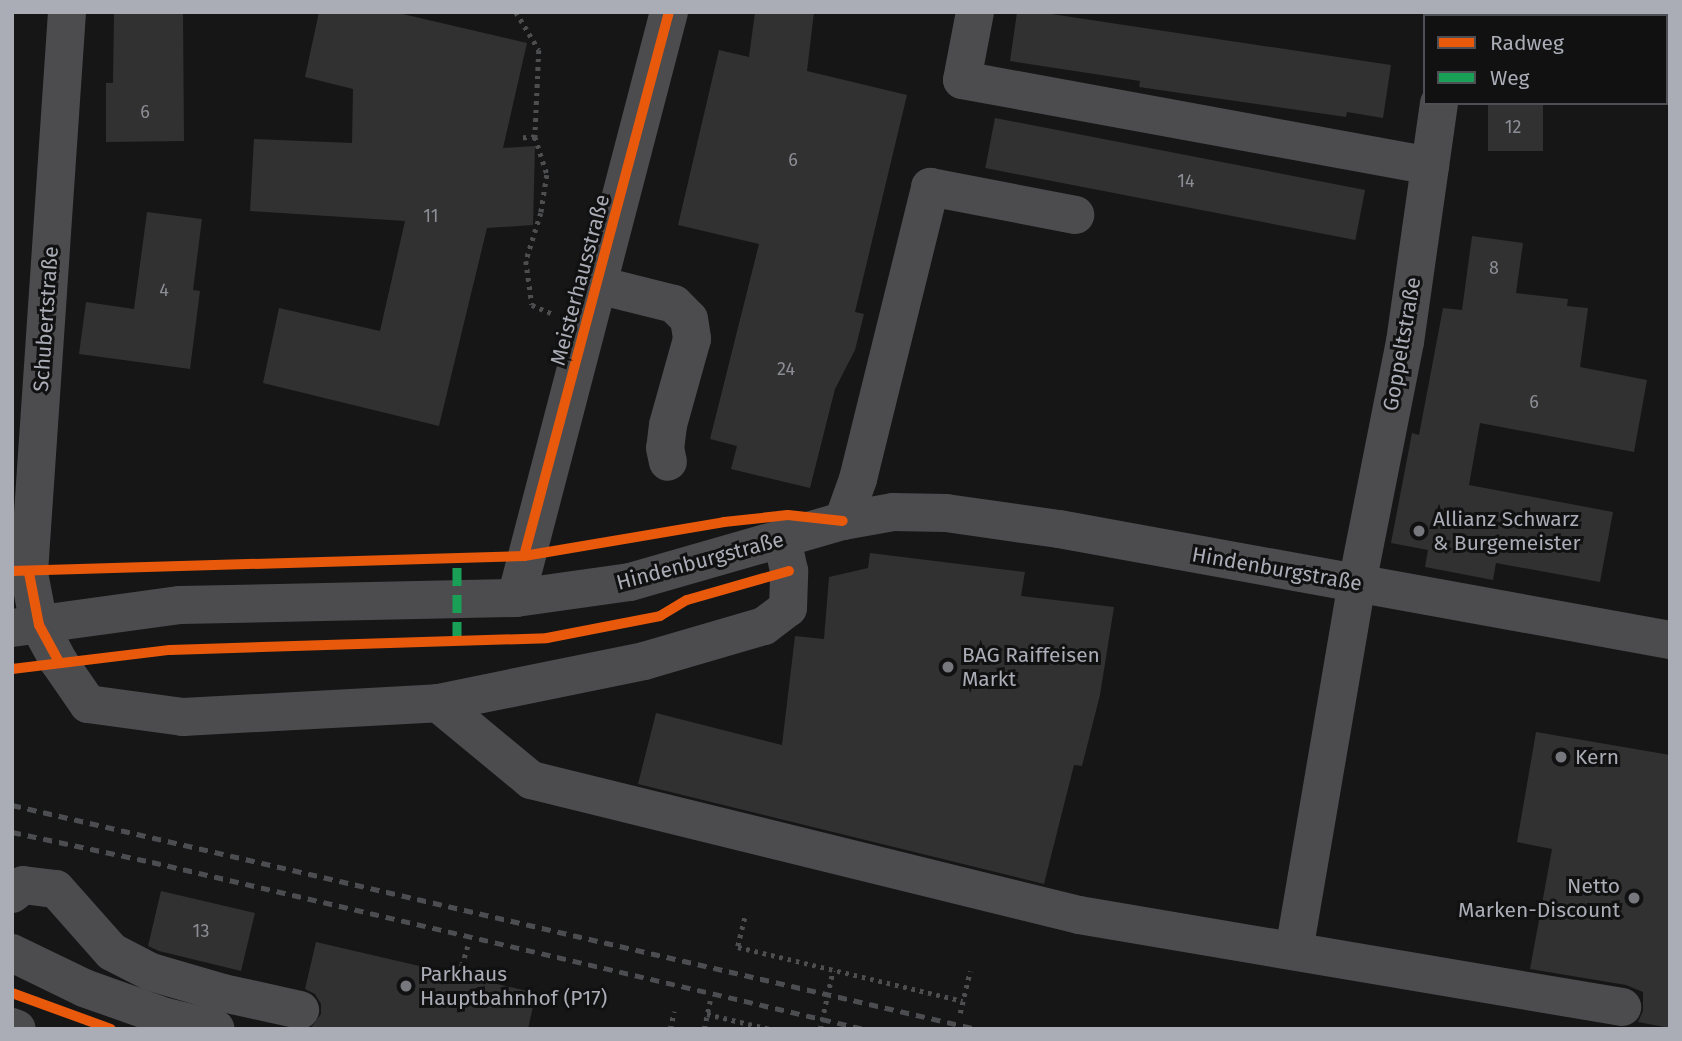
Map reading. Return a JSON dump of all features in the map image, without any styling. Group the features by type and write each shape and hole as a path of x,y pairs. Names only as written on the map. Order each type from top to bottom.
{"street":[{"name":"Schubertstraße","path":"67,12 25,626 59,662 88,704 183,717 438,703"},
{"name":"Meisterhausstraße","path":"516,598 524,556 669,12"},
{"path":"975,12 962,80 1430,166"},
{"name":"Goppeltstraße","path":"1294,951 1357,584 1405,342 1439,105"},
{"path":"843,521 858,479 930,187 1075,215"},
{"path":"598,285 674,304 688,319 692,339 668,425 665,448 668,461"},
{"name":"Hindenburgstraße","path":"25,626 180,605 516,598 630,582 843,521 893,512 946,513 1059,529 1670,640"},
{"path":"438,703 643,661 764,625 788,608 789,571 782,539"},
{"path":"438,703 531,780 1079,915 1622,1007"},
{"path":"12,894 23,886 56,889 112,952 151,972 223,993 300,1010"},
{"path":"12,953 84,988 166,1017 216,1029"},
{"path":"12,1027 18,1029"}],"path":[{"path":"516,12 540,50 535,137 547,175 541,213 526,261 532,305 587,327"},
{"path":"520,138 535,137"},
{"path":"745,918 738,947 963,1001"},
{"path":"459,974 468,945"},
{"path":"820,1029 833,970"},
{"path":"960,1013 970,971"},
{"path":"704,1029 710,1001"},
{"path":"670,1029 674,1012"},
{"path":"707,1014 770,1029"}],"building":[{"path":"114,12 183,12 184,141 106,142 106,83 113,83"},
{"path":"319,12 394,12 527,43 503,148 535,146 533,225 487,228 439,426 263,383 279,308 380,331 405,221 250,211 254,139 352,143 353,89 305,77"},
{"path":"755,12 814,12 807,71 907,95 855,312 864,314 855,350 835,389 810,488 731,469 737,446 710,439 759,244 678,225 719,50 749,57"},
{"path":"1017,12 1038,12 1391,65 1383,118 1347,112 1346,117 1139,87 1140,81 1010,61"},
{"path":"1488,105 1543,105 1543,151 1488,151"},
{"path":"995,118 1365,190 1355,240 985,168"},
{"path":"147,212 202,219 193,290 200,291 190,369 79,354 86,302 134,309"},
{"path":"1472,236 1523,243 1516,293 1568,299 1567,306 1588,308 1580,367 1647,380 1634,452 1480,423 1469,485 1613,512 1600,582 1496,563 1493,580 1425,567 1428,550 1391,543 1412,433 1419,435 1443,308 1462,310"},
{"path":"870,553 1025,572 1021,596 1114,607 1100,695 1082,766 1074,765 1044,884 638,784 656,713 782,745 795,636 824,639 829,577 868,568"},
{"path":"1536,732 1670,755 1670,1028 1638,1022 1643,1011 1643,992 1626,985 1530,969 1552,849 1517,842"},
{"path":"161,891 255,913 241,971 148,946"},
{"name":"Parkhaus Hauptbahnhof (P17)","path":"316,942 536,993 528,1029 310,1029 321,1014 321,1004 315,994 305,989"}],"railway":[{"path":"12,805 977,1029"},
{"path":"12,832 152,862 864,1029"}],"marked path":[{"path":"457,558 457,640"}],"cycle path":[{"path":"524,556 669,12"},
{"path":"12,571 524,556 724,522 788,515 843,521"},
{"path":"12,669 170,650 547,638 660,616 687,600 789,571"},
{"path":"29,573 39,625 59,662"},
{"path":"12,993 111,1029"}],"place":[{"name":"Allianz Schwarz & Burgemeister","path":"1419,531"},
{"name":"BAG Raiffeisen Markt","path":"948,667"},
{"name":"Kern","path":"1561,757"},
{"name":"Netto Marken-Discount","path":"1634,898"},
{"name":"Parkhaus Hauptbahnhof (P17)","path":"406,986"}]}
